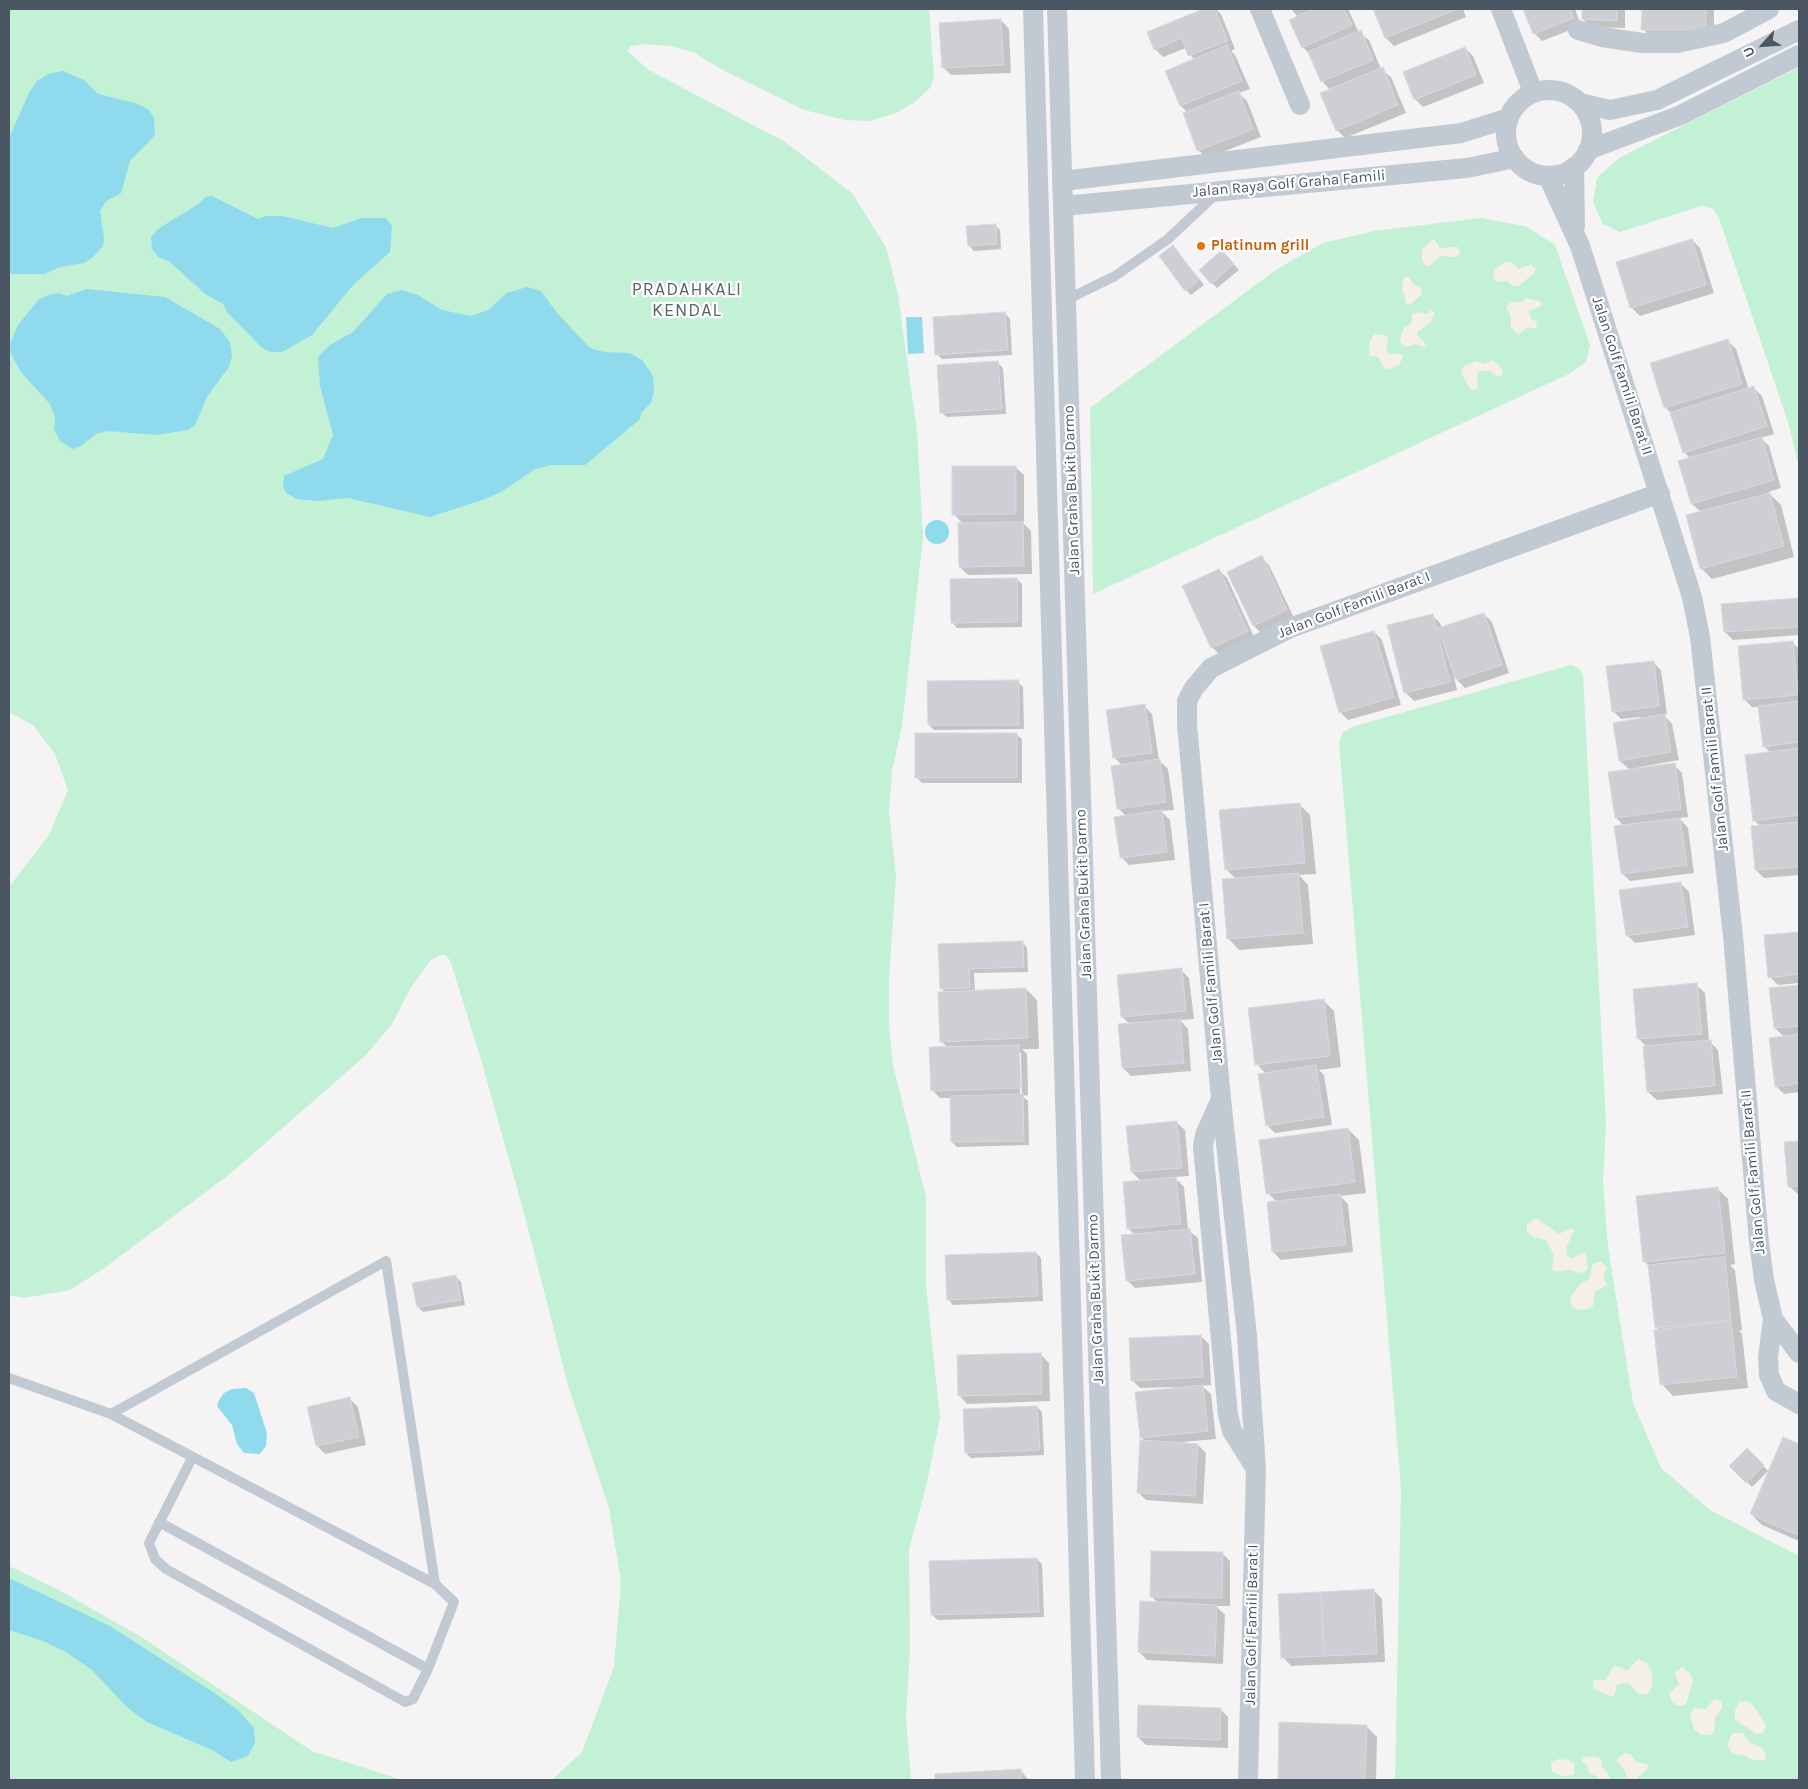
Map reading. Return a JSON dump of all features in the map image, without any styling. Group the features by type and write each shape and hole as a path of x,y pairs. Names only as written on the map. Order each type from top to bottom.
{"street":[{"name":"Jalan Graha Bukit Darmo","path":"1033,9 1085,1780"},
{"name":"Jalan Graha Bukit Darmo","path":"1057,9 1111,1780"},
{"path":"1260,9 1300,105"},
{"path":"1501,9 1534,92"},
{"path":"1578,30 1602,37 1642,43 1677,42 1724,33 1769,9"},
{"path":"1580,103 1610,110 1657,100 1799,30"},
{"path":"1588,150 1681,115 1799,55"},
{"path":"1546,90 1570,95 1580,103 1587,113 1591,125 1591,138 1588,150 1574,167 1564,174 1548,176 1525,168 1515,158 1506,138 1508,118 1518,103 1534,92 1546,90"},
{"name":"Jalan Raya Golf Graha Famili","path":"1063,181 1461,133 1508,118"},
{"name":"Jalan Raya Golf Graha Famili","path":"1063,206 1467,168 1515,158"},
{"name":"Jalan Golf Famili Barat II","path":"1574,167 1576,236"},
{"name":"Jalan Golf Famili Barat II","path":"1548,176 1576,236 1692,597 1700,637 1733,936 1759,1242 1764,1280 1773,1319 1768,1357 1768,1375 1776,1390 1799,1404"},
{"name":"Jalan Golf Famili Barat I","path":"1248,1780 1256,1469 1248,1335 1221,1099 1187,724 1187,701 1194,688 1211,668 1307,620 1660,493"},
{"name":"Jalan Golf Famili Barat I","path":"1221,1099 1205,1136 1203,1146 1228,1415 1232,1431 1256,1469"},
{"name":"Jalan Golf Famili Barat II","path":"1773,1319 1799,1353"}],"lane":[{"path":"1066,300 1115,276 1168,239 1220,190"},
{"path":"111,1414 386,1261 435,1584"},
{"path":"9,1378 111,1414 435,1584 454,1602 428,1668 412,1699 404,1702 396,1698 166,1569 155,1559 149,1543 192,1458"},
{"path":"159,1522 428,1668"}],"green space":[{"path":"9,9 929,9 934,76 930,88 915,102 896,113 870,121 845,120 804,110 719,68 693,52 671,46 644,44 631,46 627,51 649,70 785,142 852,193 886,247 898,295 917,431 923,538 902,726 892,771 889,812 896,875 889,980 889,1025 893,1065 926,1197 926,1285 940,1418 926,1487 909,1549 910,1648 906,1717 911,1780 552,1780 582,1752 614,1667 621,1582 609,1508 569,1389 524,1213 480,1056 450,960 445,955 440,955 431,960 411,987 392,1024 365,1056 231,1173 103,1269 70,1290 24,1298 9,1295 9,887 49,835 68,790 55,754 33,725 9,712"},
{"path":"1799,67 1799,468 1789,425 1719,218 1713,209 1701,206 1620,232 1603,224 1593,202 1597,178 1619,158"},
{"path":"1481,218 1525,226 1555,245 1590,345 1586,362 1571,373 1093,594 1090,408 1277,269 1323,243 1374,231"},
{"path":"1571,665 1579,668 1583,675 1606,1123 1603,1182 1608,1247 1633,1403 1661,1468 1710,1510 1799,1556 1799,1780 1395,1780 1401,1488 1339,743 1343,732 1355,726"},
{"path":"9,1566 57,1589 143,1638 312,1751 402,1780 9,1780"}],"sand":[{"path":"1432,240 1435,240 1440,248 1458,247 1460,253 1455,257 1441,256 1429,266 1425,265 1422,260 1422,249"},
{"path":"1506,262 1512,262 1518,269 1531,265 1535,268 1535,272 1519,286 1513,286 1507,281 1496,282 1493,277 1495,269"},
{"path":"1410,277 1413,284 1422,289 1421,295 1410,305 1406,304 1402,287 1403,279"},
{"path":"1526,298 1540,301 1542,304 1540,307 1529,310 1531,319 1537,322 1536,328 1527,328 1518,335 1511,327 1511,317 1506,306 1512,302 1522,302"},
{"path":"1431,310 1435,313 1430,323 1417,332 1417,335 1426,344 1424,347 1416,344 1405,347 1400,341 1401,335 1404,328 1411,324 1412,314 1419,312 1427,314"},
{"path":"1375,334 1388,336 1386,349 1389,354 1401,354 1403,357 1399,365 1389,369 1384,368 1378,357 1369,356 1370,340"},
{"path":"1493,360 1503,370 1502,375 1498,377 1490,371 1479,371 1477,376 1478,389 1471,390 1461,373 1463,367 1475,361 1485,364"},
{"path":"1536,1218 1559,1234 1571,1228 1574,1230 1567,1246 1566,1255 1572,1258 1585,1252 1588,1269 1583,1273 1567,1270 1556,1272 1552,1270 1554,1255 1546,1240 1535,1238 1527,1232 1527,1224"},
{"path":"1601,1261 1607,1268 1603,1277 1607,1285 1595,1292 1593,1306 1589,1309 1578,1310 1570,1302 1572,1295 1580,1284 1589,1279 1593,1264"},
{"path":"1638,1659 1647,1663 1652,1673 1652,1685 1648,1694 1638,1694 1629,1684 1623,1683 1617,1685 1614,1696 1611,1697 1593,1688 1594,1680 1606,1680 1613,1667 1618,1666 1627,1671"},
{"path":"1682,1667 1690,1673 1693,1680 1686,1704 1678,1706 1672,1702 1669,1694 1679,1684 1675,1672"},
{"path":"1714,1699 1721,1701 1722,1708 1715,1718 1714,1732 1711,1735 1701,1735 1694,1729 1690,1714 1695,1708 1706,1709"},
{"path":"1740,1701 1750,1702 1755,1708 1766,1725 1763,1733 1757,1734 1735,1720 1735,1710"},
{"path":"1732,1733 1742,1733 1751,1743 1762,1748 1766,1755 1765,1760 1753,1760 1744,1755 1733,1754 1727,1746"},
{"path":"1624,1753 1630,1754 1636,1762 1647,1764 1649,1767 1635,1780 1627,1778 1625,1771 1616,1760"},
{"path":"1588,1756 1598,1757 1602,1760 1602,1766 1608,1773 1610,1780 1599,1780 1596,1776 1589,1773 1587,1765 1582,1761 1583,1758"},
{"path":"1559,1759 1568,1760 1575,1764 1574,1775 1562,1776 1552,1771 1551,1762"}],"water":[{"path":"63,71 84,80 98,94 135,103 148,109 154,118 155,135 130,161 121,193 106,201 100,211 104,238 103,246 93,257 84,263 60,267 44,274 9,273 9,138 29,93 37,81 48,74"},
{"path":"212,196 258,219 266,216 282,216 333,228 361,218 386,218 392,226 390,252 354,284 312,335 282,352 271,352 262,348 227,312 223,304 205,294 170,262 158,257 152,249 151,237 158,229 200,203 205,197"},
{"path":"527,287 541,291 557,313 590,348 604,352 630,353 642,360 653,376 654,391 651,403 641,413 640,419 585,465 552,465 535,469 501,492 430,517 348,498 318,501 297,499 286,493 283,486 284,476 323,459 333,435 320,386 318,357 330,345 353,332 387,294 402,290 418,295 442,310 471,316 488,310 507,293"},
{"path":"87,289 165,297 220,329 230,342 232,356 229,367 207,397 195,425 188,430 156,435 108,431 96,434 81,446 73,449 60,441 54,429 55,417 50,404 21,372 11,354 10,344 18,325 38,300 48,295 59,293 67,296"},
{"path":"906,317 922,317 924,353 908,354"},
{"path":"937,520 946,523 949,532 946,541 937,544 928,541 925,532 928,523"},
{"path":"246,1388 254,1393 267,1433 266,1446 260,1454 244,1453 237,1444 232,1425 217,1406 224,1393 232,1389"},
{"path":"9,1578 110,1626 216,1694 239,1711 254,1728 255,1743 248,1756 231,1762 212,1750 147,1722 128,1708 91,1669 64,1651 43,1641 9,1630"}],"building":[{"path":"1203,9 1215,9 1228,41 1188,56 1182,38 1154,50 1147,32"},
{"path":"1313,9 1344,9 1352,25 1302,48 1289,20"},
{"path":"1373,9 1458,9 1385,38"},
{"path":"1523,9 1570,9 1574,18 1533,34"},
{"path":"1582,9 1617,9 1617,21 1582,19"},
{"path":"1642,9 1706,9 1706,30 1641,30"},
{"path":"1001,19 1004,65 942,68 939,23"},
{"path":"1361,30 1373,60 1321,82 1308,52"},
{"path":"1227,45 1242,81 1180,106 1165,71"},
{"path":"1465,47 1476,75 1414,100 1403,72"},
{"path":"1383,67 1398,105 1336,131 1320,93"},
{"path":"1239,91 1253,129 1197,151 1183,113"},
{"path":"996,224 997,244 968,246 966,226"},
{"path":"1692,239 1706,285 1630,308 1616,262"},
{"path":"1173,245 1199,280 1185,291 1159,256"},
{"path":"1222,250 1234,264 1211,284 1199,270"},
{"path":"1005,312 1008,350 935,355 933,317"},
{"path":"1728,339 1742,384 1664,408 1650,363"},
{"path":"998,361 1002,409 940,413 937,365"},
{"path":"1754,386 1767,426 1683,453 1670,413"},
{"path":"1762,437 1774,480 1691,504 1678,461"},
{"path":"952,466 1016,466 1016,514 952,515"},
{"path":"1770,493 1784,546 1700,569 1686,515"},
{"path":"1023,522 1024,566 959,567 958,523"},
{"path":"1262,555 1287,610 1253,626 1227,572"},
{"path":"1219,569 1248,631 1211,648 1182,586"},
{"path":"1017,578 1018,622 951,623 950,579"},
{"path":"1798,598 1799,627 1724,632 1721,604"},
{"path":"1484,613 1502,665 1456,680 1438,628"},
{"path":"1433,614 1450,682 1404,693 1387,625"},
{"path":"1374,631 1394,697 1339,713 1320,646"},
{"path":"1793,641 1798,695 1743,700 1738,646"},
{"path":"1654,661 1659,706 1612,712 1606,666"},
{"path":"1019,680 1019,725 928,725 927,681"},
{"path":"1799,701 1799,742 1763,747 1758,706"},
{"path":"1145,704 1152,753 1113,758 1106,710"},
{"path":"1665,714 1671,752 1619,761 1613,723"},
{"path":"915,733 1017,733 1017,778 915,778"},
{"path":"1799,748 1799,815 1753,821 1745,755"},
{"path":"1160,759 1166,802 1117,809 1111,766"},
{"path":"1675,763 1681,809 1615,818 1608,772"},
{"path":"1300,803 1305,863 1225,870 1219,810"},
{"path":"1162,810 1167,852 1120,858 1114,817"},
{"path":"1680,818 1687,865 1621,874 1614,826"},
{"path":"1799,822 1799,867 1755,870 1751,826"},
{"path":"1298,873 1303,933 1227,939 1222,879"},
{"path":"1681,882 1688,927 1626,936 1619,890"},
{"path":"1799,932 1799,974 1768,978 1764,935"},
{"path":"1023,941 1024,967 969,969 970,988 940,989 938,944"},
{"path":"1182,968 1186,1011 1121,1017 1117,975"},
{"path":"1697,983 1702,1034 1637,1039 1633,989"},
{"path":"1799,985 1799,1026 1774,1028 1769,988"},
{"path":"1026,988 1028,1038 940,1042 938,992"},
{"path":"1324,999 1330,1056 1255,1065 1248,1008"},
{"path":"1180,1019 1184,1063 1122,1068 1118,1024"},
{"path":"1799,1034 1799,1083 1775,1087 1769,1038"},
{"path":"1711,1040 1715,1086 1647,1092 1643,1046"},
{"path":"1019,1045 1021,1088 931,1091 929,1047"},
{"path":"1316,1065 1324,1117 1266,1126 1258,1074"},
{"path":"1023,1094 1024,1141 951,1142 950,1096"},
{"path":"1177,1121 1182,1168 1131,1172 1126,1126"},
{"path":"1348,1128 1355,1182 1266,1194 1259,1140"},
{"path":"1799,1141 1799,1186 1788,1187 1784,1142"},
{"path":"1176,1177 1181,1224 1127,1229 1123,1182"},
{"path":"1718,1187 1725,1253 1643,1262 1636,1196"},
{"path":"1340,1194 1346,1245 1272,1252 1267,1202"},
{"path":"1190,1229 1195,1274 1126,1281 1121,1235"},
{"path":"1036,1252 1038,1296 947,1300 945,1255"},
{"path":"1725,1257 1731,1320 1655,1328 1648,1265"},
{"path":"456,1275 461,1300 417,1307 412,1283"},
{"path":"1731,1321 1737,1377 1660,1385 1654,1330"},
{"path":"1201,1335 1203,1377 1131,1381 1129,1338"},
{"path":"1041,1353 1042,1394 958,1396 957,1355"},
{"path":"1203,1385 1208,1431 1140,1438 1135,1392"},
{"path":"350,1397 359,1437 316,1446 307,1407"},
{"path":"1037,1406 1040,1450 965,1453 963,1409"},
{"path":"1783,1437 1799,1444 1799,1536 1750,1514"},
{"path":"1140,1440 1198,1444 1195,1496 1137,1493"},
{"path":"1747,1448 1764,1465 1746,1483 1729,1466"},
{"path":"1151,1551 1223,1552 1222,1598 1150,1597"},
{"path":"1037,1558 1039,1612 931,1615 929,1561"},
{"path":"1374,1589 1377,1654 1324,1656 1321,1592"},
{"path":"1321,1592 1324,1656 1281,1658 1278,1594"},
{"path":"1140,1601 1217,1605 1215,1656 1138,1652"},
{"path":"1138,1705 1221,1708 1220,1740 1137,1737"},
{"path":"1279,1722 1367,1725 1365,1780 1278,1780"},
{"path":"1021,1769 1022,1780 935,1780 935,1774"}],"place":[{"name":"Platinum grill","path":"1201,246"}],"district":[{"name":"PRADAHKALI KENDAL","path":"687,300"}]}
